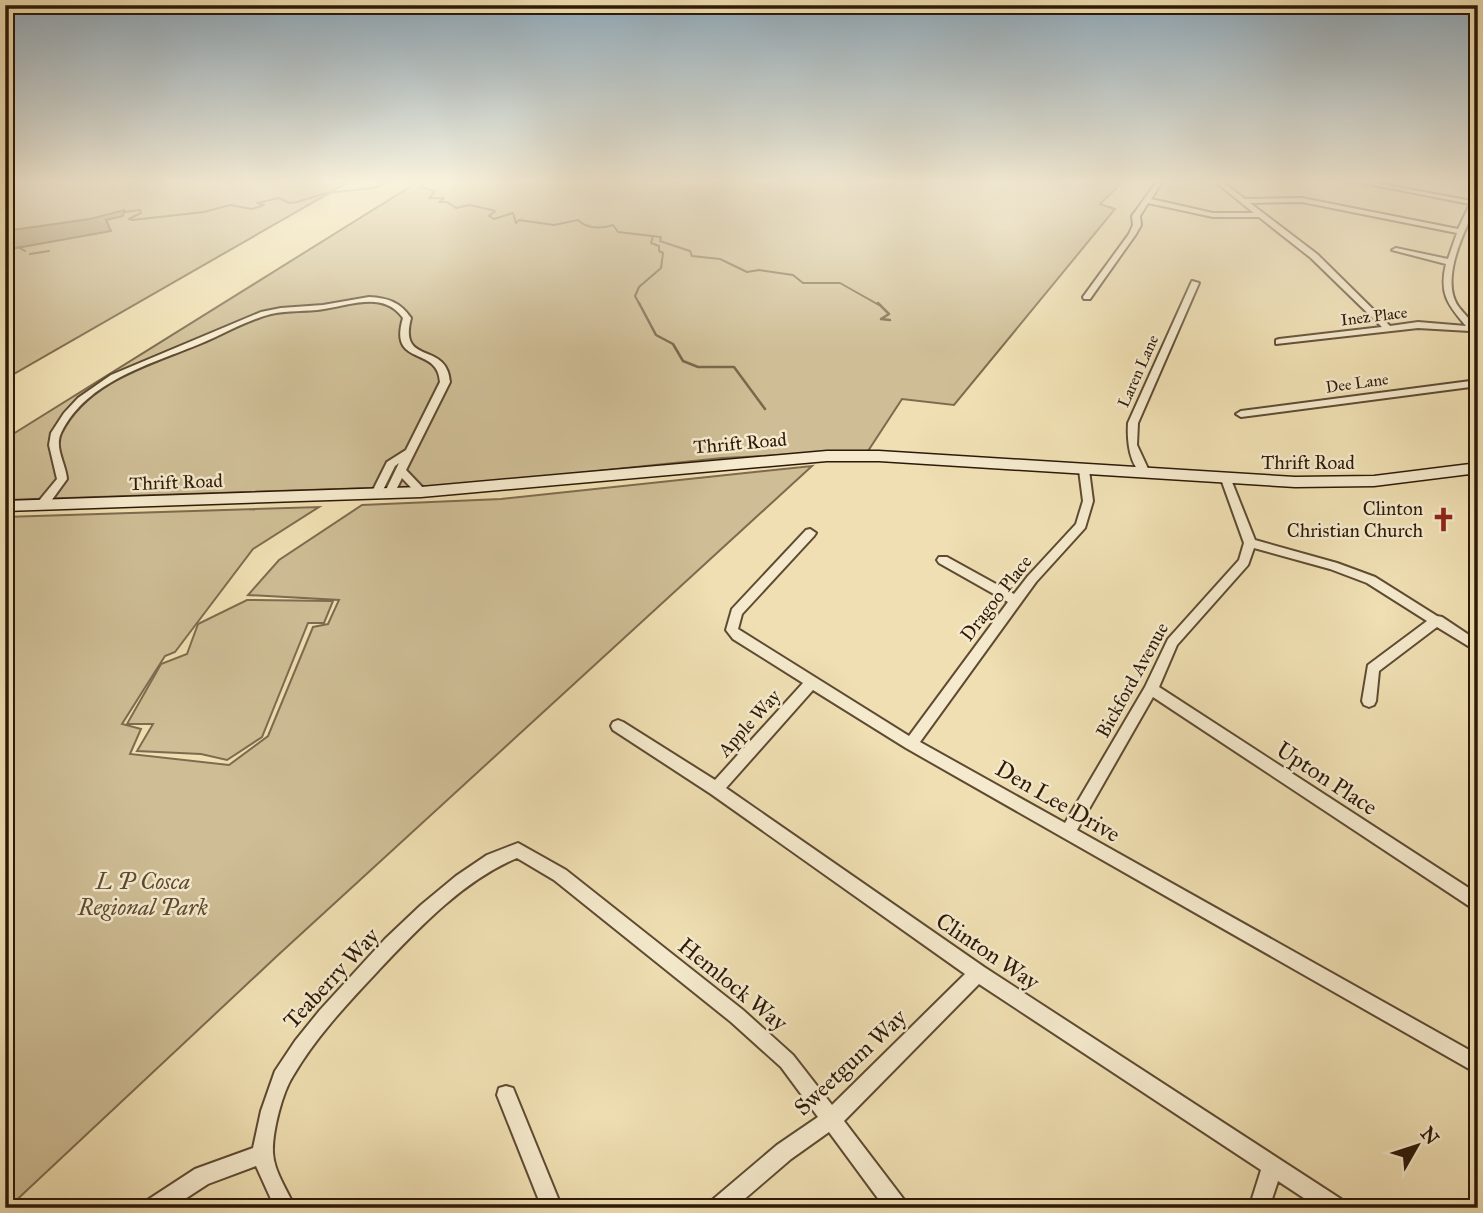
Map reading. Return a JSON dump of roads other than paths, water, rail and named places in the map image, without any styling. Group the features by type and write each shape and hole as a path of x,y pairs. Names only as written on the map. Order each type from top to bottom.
{"street":[{"path":"1087,296 1130,237"},
{"path":"1290,237 1321,261 1387,327"},
{"path":"1459,237 1450,262 1447,292 1475,332"},
{"path":"1396,250 1450,262"},
{"name":"Laren Lane","path":"1145,473 1132,444 1133,424 1195,283"},
{"path":"42,505 62,480 53,443 56,433 88,394 142,362 193,344 232,325 277,311 364,300 383,302 401,309 407,317 403,335 406,343 412,350 439,362 446,372 445,382 401,471 382,494"},
{"name":"Inez Place","path":"1279,342 1387,327 1427,325 1475,332"},
{"name":"Dee Lane","path":"1241,414 1478,383"},
{"path":"382,494 391,464 411,451"},
{"name":"Thrift Road","path":"5,506 421,492 827,456 879,456 1226,480 1332,482 1474,472"},
{"name":"Dragoo Place","path":"911,744 1016,601 1082,525 1088,493 1084,470"},
{"path":"401,471 421,492"},
{"path":"1226,480 1250,543 1360,575 1438,620 1478,647"},
{"name":"Den Lee Drive","path":"810,533 736,612 733,630 737,636 911,744 1478,1065"},
{"name":"Bickford Avenue","path":"1067,833 1151,689 1172,642 1239,570 1250,543"},
{"path":"943,559 1016,601"},
{"path":"1369,701 1373,669 1438,620"},
{"name":"Apple Way","path":"716,789 811,683"},
{"name":"Upton Place","path":"1151,689 1478,904"},
{"name":"Clinton Way","path":"618,726 716,789 978,973 1337,1208"},
{"name":"Hemlock Way","path":"497,857 518,850 560,875 766,1041 810,1088 898,1208"},
{"name":"Teaberry Way","path":"263,1154 274,1096 283,1074 313,1029 356,981 420,920 458,885 497,857"},
{"name":"Sweetgum Way","path":"718,1208 784,1152 832,1119 978,973"},
{"path":"506,1095 552,1208"},
{"path":"153,1208 202,1176 263,1154 285,1208"},
{"path":"1259,1208 1273,1165"}],"waterway":[{"path":"640,305 635,296 639,287 661,268 663,253 659,251 659,246 651,243 653,237"},
{"path":"658,237 661,237 660,241 690,251 692,256 720,259 747,272 759,270 793,275 803,283 840,283 879,305"},
{"path":"18,247 25,251"},
{"path":"30,254 49,251"},
{"path":"639,303 656,335 673,344 683,361 698,367 734,367 765,409"},
{"path":"878,303 889,314 881,319 890,320"}],"place":[{"name":"Clinton Christian Church","path":"1443,519"}],"park label":[{"name":"L P Cosca Regional Park","path":"143,894"}]}
